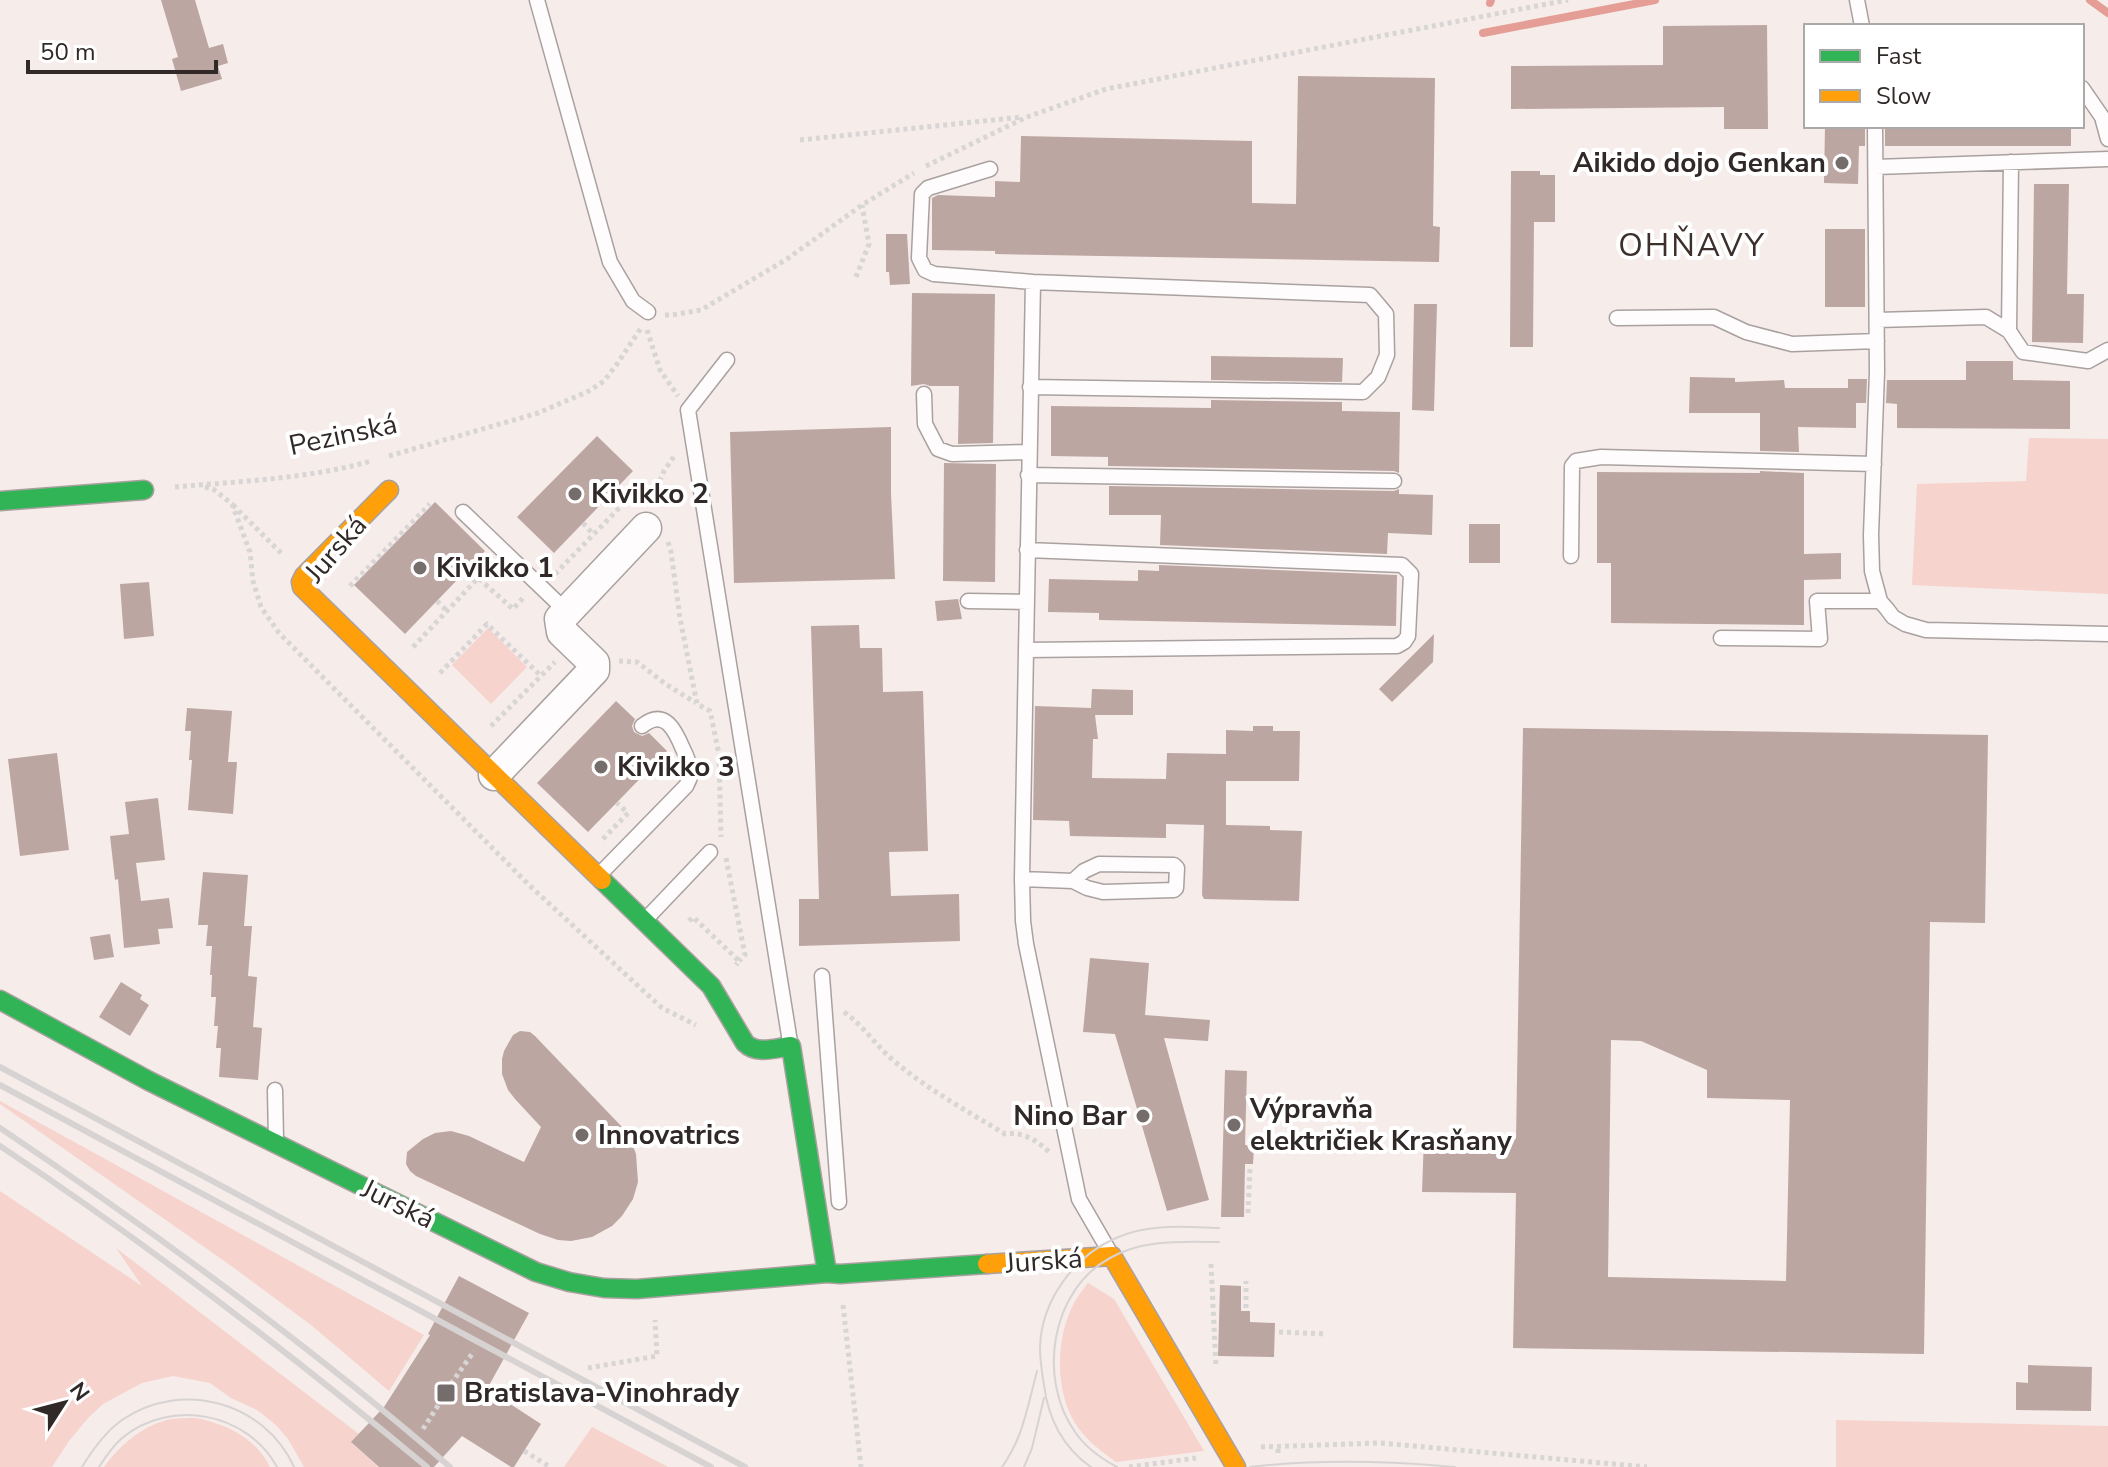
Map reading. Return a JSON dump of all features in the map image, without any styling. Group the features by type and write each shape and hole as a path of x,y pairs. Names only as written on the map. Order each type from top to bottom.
{"street":[{"path":"0,501 144,490"},
{"name":"Jurská","path":"389,490 304,576 302,587 494,775 604,870 650,915 711,986 747,1045 754,1049 791,1046"},
{"path":"494,775 594,670 594,663 562,632 560,619 645,522"},
{"name":"Jurská","path":"0,1000 149,1081 275,1144 536,1272 569,1282 604,1288 654,1288 833,1273 1112,1256 1232,1459"},
{"path":"791,1046 833,1273"}],"lane":[{"path":"537,0 610,262 646,317"},
{"path":"1857,0 1862,24"},
{"path":"2084,91 2102,117 2108,139"},
{"path":"1875,128 1877,341 1871,554 1880,601 1893,617 1926,630 2108,634"},
{"path":"1876,167 2108,159"},
{"path":"2009,331 2011,162"},
{"path":"990,169 922,194 919,258 925,270 934,274 1033,282 1370,295 1386,314 1387,355 1378,377 1363,392 1030,387"},
{"path":"1033,282 1022,879 1026,944 1079,1199 1112,1256"},
{"path":"1617,318 1714,317 1746,332 1792,344 1877,341"},
{"path":"1877,320 1986,317 2009,331 2023,352 2088,361 2108,350"},
{"path":"727,360 688,410 791,1046"},
{"path":"924,394 925,424 938,449 952,454 1028,452"},
{"path":"1571,556 1572,466 1576,461 1601,457 1874,464"},
{"path":"1028,475 1394,481"},
{"path":"463,512 537,583 570,607"},
{"path":"1026,650 1397,646 1408,636 1411,574 1402,565 1027,550"},
{"path":"968,601 1027,602"},
{"path":"1721,638 1820,639 1817,601 1880,601"},
{"path":"604,870 691,778 687,757 674,727 662,720 642,726"},
{"path":"650,915 716,848"},
{"path":"1022,879 1073,881 1103,892 1174,890 1177,868 1174,865 1099,864 1073,881"},
{"path":"822,976 839,1202"},
{"path":"275,1090 275,1144"}],"path":[{"path":"688,410 660,370 646,317 701,310 787,259 904,177 1027,117 1106,89 1568,0"},
{"path":"800,140 1027,117"},
{"path":"856,277 869,244 862,205"},
{"name":"Pezinská","path":"144,490 279,478 353,466 538,413 589,391 604,381 646,317"},
{"path":"691,431 664,471 645,522 664,531 671,552 697,704"},
{"path":"199,485 213,489 232,504 283,555"},
{"path":"570,607 571,590 555,574 627,500"},
{"path":"232,504 250,552 253,581 261,607 279,633 529,885 662,1008 700,1026 737,1029"},
{"path":"350,586 430,504"},
{"path":"583,523 594,534"},
{"path":"413,647 478,578 513,609 537,583"},
{"path":"437,601 447,611"},
{"path":"440,673 487,624 541,676"},
{"path":"487,731 541,676 582,652 637,662 710,711 719,754 720,833 716,848"},
{"path":"604,870 594,848 628,813 617,803"},
{"path":"726,856 745,955 731,970"},
{"path":"650,915 679,930 693,917 739,961"},
{"path":"824,999 854,1020 892,1060 1005,1134 1013,1133 1037,1141 1075,1175"},
{"path":"1248,1213 1250,1169"},
{"path":"1211,1264 1217,1374"},
{"path":"833,1273 861,1467"},
{"path":"1246,1281 1246,1308"},
{"path":"1279,1332 1327,1334"},
{"path":"451,1384 474,1351"},
{"path":"588,1368 657,1356"},
{"path":"423,1429 439,1404"},
{"path":"1129,1467 1209,1456 1232,1459 1278,1445 1380,1443 1647,1467"},
{"path":"1278,1445 1278,1453"},
{"path":"524,1451 550,1467"}],"shaded area":[{"path":"2029,438 2108,439 2108,594 1912,585 1917,484 2026,481"},
{"path":"488,628 527,667 491,704 452,665"},
{"path":"0,1101 424,1335 389,1391 311,1325 0,1104"},
{"path":"0,1191 142,1286 116,1248 359,1434 352,1443 378,1467 304,1467 288,1439 257,1410 231,1398 210,1383 173,1376 142,1383 103,1404 69,1441 52,1467 0,1467"},
{"path":"1088,1283 1114,1299 1204,1451 1116,1462 1079,1429 1061,1384 1061,1350 1068,1317"},
{"path":"196,1418 239,1434 257,1448 270,1467 104,1467 125,1444 151,1426 171,1419"},
{"path":"1836,1420 2108,1426 2108,1467 1836,1467"},
{"path":"592,1427 668,1467 564,1467"}],"building":[{"path":"161,0 195,0 209,48 223,44 228,63 218,66 222,79 181,91 172,59 178,57"},
{"path":"1767,25 1768,129 1724,129 1724,107 1511,109 1511,66 1663,65 1663,26"},
{"path":"1298,76 1435,78 1433,226 1440,227 1439,262 995,254 995,251 932,250 932,198 938,195 995,197 995,181 1020,182 1021,136 1252,141 1252,203 1296,204"},
{"path":"1825,128 1865,128 1865,146 1859,146 1858,184 1824,183"},
{"path":"1885,128 2071,128 2071,146 1885,146"},
{"path":"1511,171 1540,171 1540,175 1555,175 1555,222 1534,222 1533,347 1510,347"},
{"path":"2034,184 2069,184 2067,294 2084,294 2083,343 2032,342"},
{"path":"1825,229 1865,229 1865,307 1825,307"},
{"path":"886,234 907,234 910,284 890,285 889,272 886,272"},
{"path":"912,293 995,294 993,443 958,444 959,386 911,386"},
{"path":"1414,304 1437,304 1434,411 1412,410"},
{"path":"1211,356 1343,358 1342,382 1211,380"},
{"path":"1966,361 2013,361 2013,380 2070,381 2070,429 1897,428 1897,404 1886,403 1887,380 1966,380"},
{"path":"1690,377 1735,378 1735,382 1784,380 1785,388 1848,388 1848,379 1867,379 1866,403 1856,403 1856,428 1798,427 1799,452 1760,451 1760,413 1689,413"},
{"path":"1211,400 1342,402 1342,411 1400,412 1399,473 1108,466 1108,457 1051,456 1051,406 1211,408"},
{"path":"891,427 895,579 734,583 730,432"},
{"name":"Kivikko 2","path":"597,436 633,471 554,553 517,517"},
{"path":"944,463 996,464 995,582 943,581"},
{"path":"1597,472 1804,473 1804,554 1841,553 1841,579 1804,580 1804,625 1611,623 1611,563 1597,563"},
{"path":"1109,486 1399,489 1399,494 1433,495 1432,535 1388,533 1387,554 1160,545 1161,515 1109,515"},
{"name":"Kivikko 1","path":"435,502 485,551 405,634 354,585"},
{"path":"1469,524 1500,524 1500,563 1469,563"},
{"path":"1159,565 1397,575 1396,626 1099,620 1099,613 1048,612 1049,579 1138,581 1138,570 1159,571"},
{"path":"149,582 154,636 124,639 120,584"},
{"path":"958,599 962,619 937,621 935,601"},
{"path":"859,625 860,648 882,648 883,692 923,691 928,851 889,852 891,896 959,894 960,941 799,946 799,899 819,899 811,626"},
{"path":"1434,634 1433,662 1392,702 1379,689"},
{"path":"1092,689 1133,690 1133,715 1095,715 1098,739 1093,739 1092,778 1166,779 1167,753 1226,754 1226,730 1253,731 1253,726 1273,726 1273,731 1300,731 1299,781 1226,781 1226,825 1270,826 1270,830 1302,831 1299,901 1204,899 1204,825 1166,824 1166,838 1070,836 1069,821 1033,820 1035,706 1091,708"},
{"name":"Kivikko 3","path":"616,701 635,719 632,726 634,732 642,736 649,733 667,751 588,832 537,783"},
{"path":"187,708 232,711 228,762 237,762 233,814 188,810 192,760 189,760 191,731 185,731"},
{"path":"1523,728 1988,735 1985,923 1930,922 1924,1354 1513,1348 1516,1193 1422,1192 1424,1137 1516,1139","holes":["1611,1040 1641,1041 1707,1070 1707,1098 1790,1100 1786,1281 1608,1277"]},
{"path":"57,753 69,850 20,856 8,759"},
{"path":"158,798 165,860 136,863 141,901 169,898 173,928 158,929 160,944 124,948 118,879 115,880 110,836 129,834 125,802"},
{"path":"203,872 248,875 244,926 252,926 248,976 257,977 253,1027 262,1028 258,1080 219,1077 221,1048 216,1048 218,1026 214,1026 216,997 211,997 212,946 206,946 208,925 198,925"},
{"path":"110,934 114,957 94,960 90,937"},
{"path":"1090,958 1149,963 1145,1015 1210,1020 1208,1041 1164,1038 1209,1200 1167,1211 1115,1034 1083,1032"},
{"path":"121,982 142,995 140,999 149,1005 130,1036 99,1017"},
{"name":"Innovatrics","path":"520,1031 535,1036 623,1128 636,1154 638,1182 633,1199 612,1226 592,1237 571,1241 540,1234 416,1176 406,1164 407,1152 423,1139 435,1133 451,1131 469,1136 524,1162 541,1127 508,1090 502,1074 504,1051 513,1035"},
{"name":"Výpravňa električiek Krasňany","path":"1225,1070 1247,1071 1245,1145 1254,1146 1253,1164 1245,1164 1244,1217 1221,1217"},
{"path":"459,1276 529,1313 487,1389 541,1424 514,1467 462,1436 434,1467 379,1467 351,1442 384,1407 430,1335"},
{"path":"1220,1285 1241,1286 1241,1311 1250,1311 1250,1322 1275,1323 1274,1357 1218,1356"},
{"path":"2028,1365 2092,1367 2091,1411 2016,1410 2016,1382 2028,1383"}],"waterway":[{"path":"1483,33 1655,0"},
{"path":"2090,0 2108,13"}],"tram line":[{"path":"1091,1467 1072,1451 1058,1431 1046,1397 1040,1348 1046,1314 1053,1297 1087,1256 1128,1233 1154,1228 1219,1228"},
{"path":"1117,1467 1084,1443 1063,1410 1056,1387 1054,1362 1056,1337 1063,1313 1074,1291 1090,1272 1123,1252 1163,1243 1219,1242"},
{"path":"1002,1467 1020,1433 1037,1371"},
{"path":"1024,1467 1044,1398"},
{"path":"82,1467 100,1441 122,1420 145,1408 170,1401 195,1400 219,1404 263,1426 281,1445 294,1467"},
{"path":"99,1467 122,1438 141,1426 162,1418 184,1415 227,1423 247,1434 264,1448 277,1467"},
{"path":"1250,1467 1353,1462 1455,1467"}],"railway":[{"path":"0,1067 745,1467"},
{"path":"0,1085 711,1467"},
{"path":"0,1128 230,1291 342,1377 450,1467"},
{"path":"0,1146 218,1301 427,1467"}],"traffic: fast":[{"path":"0,501 144,490"},
{"path":"602,880 711,986 745,1043 761,1050 791,1046 827,1273"},
{"path":"0,1000 149,1081 536,1272 569,1282 637,1289 827,1273 987,1264"}],"traffic: slow":[{"path":"389,490 304,576 302,587 602,880"},
{"path":"987,1264 1112,1256 1236,1467"}],"place":[{"name":"Aikido dojo Genkan","path":"1842,163"},
{"name":"Kivikko 2","path":"575,494"},
{"name":"Kivikko 1","path":"420,568"},
{"name":"Kivikko 3","path":"601,767"},
{"name":"Nino Bar","path":"1143,1116"},
{"name":"Výpravňa električiek Krasňany","path":"1234,1125"},
{"name":"Innovatrics","path":"582,1135"},
{"name":"Bratislava-Vinohrady","path":"446,1393"}],"district":[{"name":"OHŇAVY","path":"1692,245"}]}
